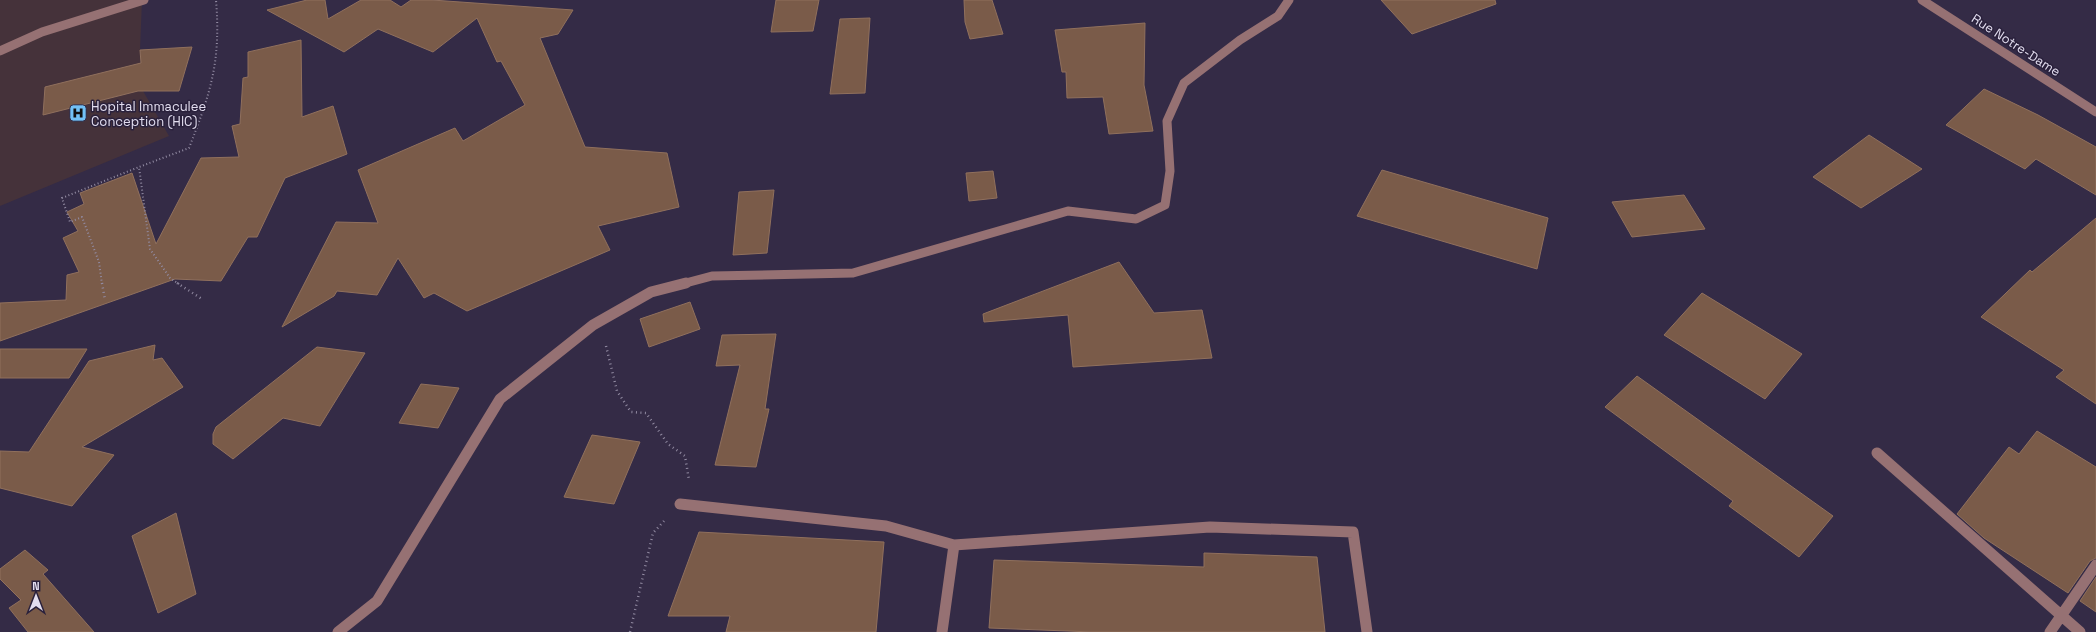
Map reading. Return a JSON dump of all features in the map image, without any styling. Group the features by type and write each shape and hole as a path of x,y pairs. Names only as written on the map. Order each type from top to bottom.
{"street":[{"path":"0,51 42,32 144,0"},
{"path":"338,632 377,601 500,399 593,325 651,292 712,276 853,273 1068,211 1136,218 1165,205 1170,171 1167,121 1184,83 1240,40 1278,16 1289,0"},
{"name":"Rue Notre-Dame","path":"1922,0 2096,112"},
{"path":"1877,453 2080,632"},
{"path":"680,504 886,526 954,545 1210,527 1353,532 1367,632"},
{"path":"942,632 954,545"},
{"path":"2050,632 2096,565"}],"path":[{"path":"105,300 99,262 82,217 70,222 62,198 189,148 215,70 218,29 216,0"},
{"path":"139,167 144,214 150,249 170,278 202,299"},
{"path":"593,325 609,349 617,391 631,412 646,413 668,444 685,456 690,478 680,504 653,533 630,632"}],"shaded area":[{"name":"Hopital Immaculee Conception (HIC)","path":"0,0 142,0 140,50 143,91 169,136 0,206"}],"building":[{"path":"307,0 325,0 328,19 361,0 390,0 401,7 411,0 432,0 573,10 558,34 540,38 585,147 667,153 679,207 598,226 610,250 467,311 434,293 424,298 398,258 377,295 337,291 334,296 282,327 336,222 378,223 358,170 455,128 463,141 525,105 501,61 497,62 477,18 433,52 378,29 344,52 267,10"},
{"path":"776,0 819,0 813,31 771,32"},
{"path":"964,0 992,0 1003,34 970,39 965,22"},
{"path":"1381,0 1495,0 1496,4 1412,34"},
{"path":"870,18 865,93 830,94 840,19"},
{"path":"1145,23 1144,85 1153,131 1109,134 1103,97 1067,98 1066,72 1062,72 1055,30"},
{"path":"301,40 302,117 333,106 347,154 285,178 257,237 248,237 221,281 175,279 0,341 0,303 66,300 67,275 79,272 63,238 78,231 67,212 84,204 80,193 132,173 156,244 201,158 239,157 232,126 240,124 243,78 248,77 248,52"},
{"path":"192,47 179,91 138,91 43,115 45,87 141,63 140,50"},
{"path":"1984,89 2038,115 2096,147 2096,195 2036,159 2025,169 1946,125"},
{"path":"1869,135 1922,169 1861,208 1813,177"},
{"path":"1382,170 1548,218 1537,269 1357,216"},
{"path":"993,171 997,198 969,201 966,173"},
{"path":"774,190 767,253 733,255 739,192"},
{"path":"1684,195 1705,229 1632,237 1612,202"},
{"path":"2096,218 2096,404 2056,377 2064,370 1981,317 2030,270 2032,272"},
{"path":"1119,262 1154,313 1202,310 1212,358 1073,367 1068,315 984,322 983,314"},
{"path":"1702,293 1802,354 1765,399 1664,335"},
{"path":"690,302 700,329 649,347 640,319"},
{"path":"776,334 765,409 769,409 756,467 715,465 740,365 716,366 722,335"},
{"path":"155,345 153,360 162,358 183,387 82,447 114,455 72,506 0,488 0,451 29,452 89,361"},
{"path":"317,347 365,353 320,426 283,418 233,459 213,444 213,434 216,427"},
{"path":"0,349 87,349 69,378 0,378"},
{"path":"1637,376 1833,516 1799,557 1729,506 1733,501 1605,407"},
{"path":"421,384 459,388 438,428 399,423"},
{"path":"2037,431 2096,467 2096,558 2090,561 2068,593 1984,538 1957,514 2009,447 2019,454"},
{"path":"592,435 640,442 614,504 564,497"},
{"path":"176,513 196,594 158,613 132,536"},
{"path":"699,532 884,542 876,632 726,632 730,616 668,616"},
{"path":"25,550 48,570 43,574 94,632 28,632 9,608 21,600 0,579 0,569"},
{"path":"1204,553 1317,557 1325,632 1093,632 989,628 994,560 1204,567"},
{"path":"2096,577 2096,612 2080,601"}],"place":[{"name":"Hopital Immaculee Conception (HIC)","path":"78,113"}]}
